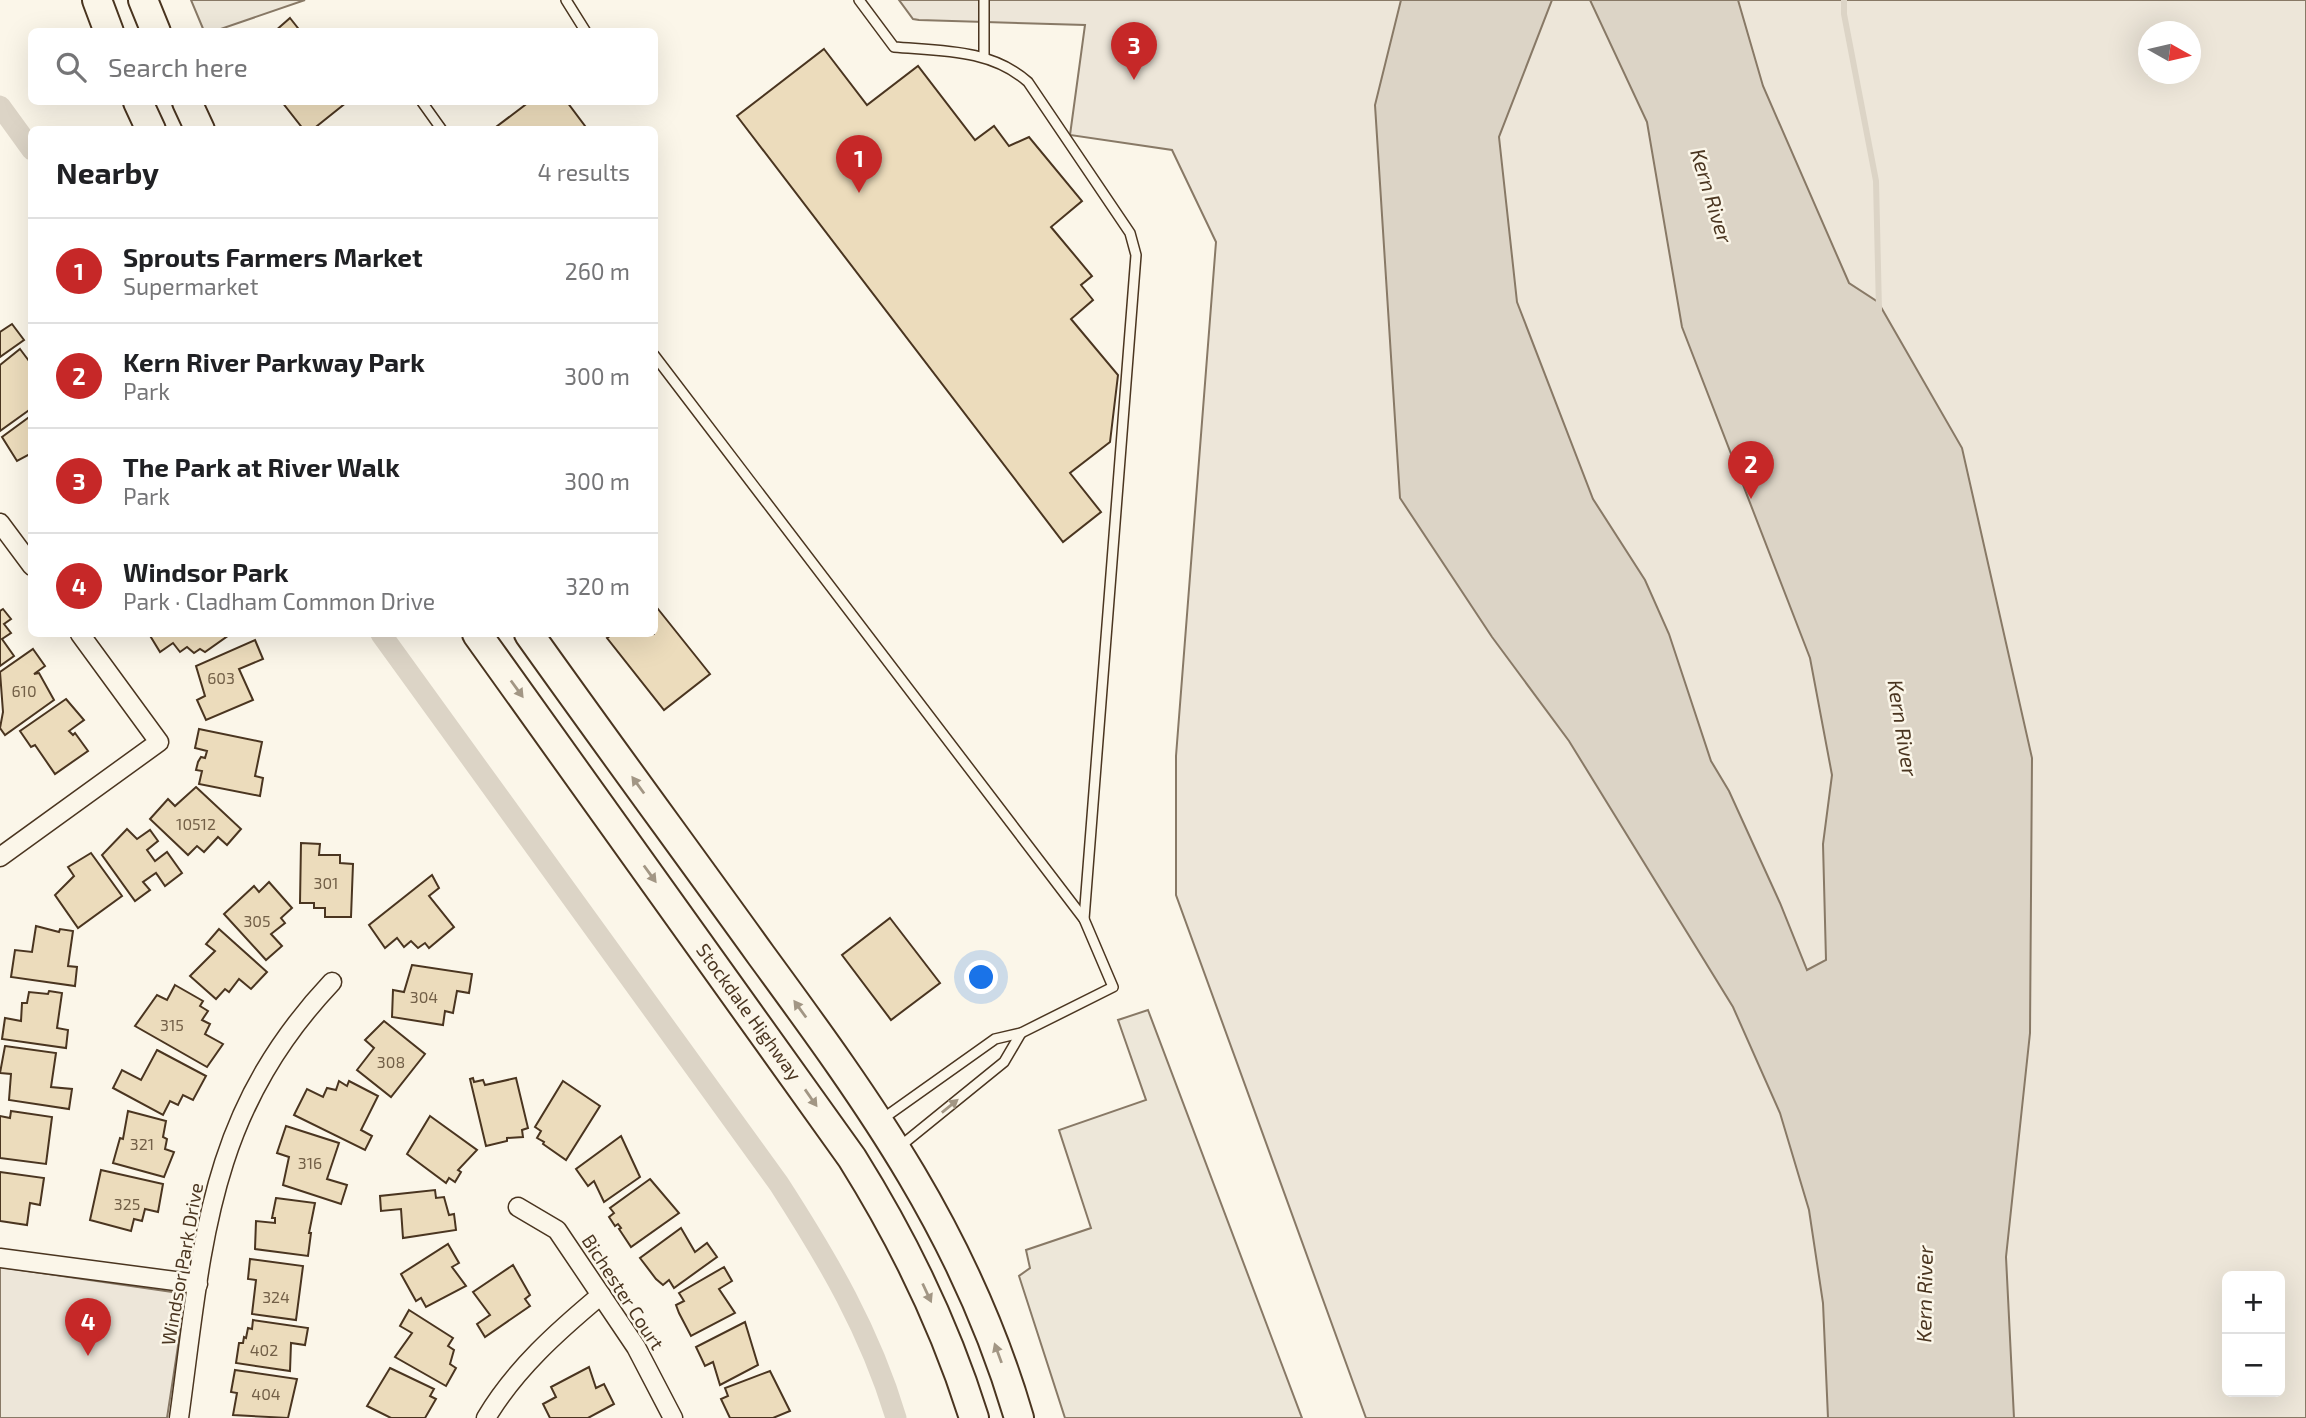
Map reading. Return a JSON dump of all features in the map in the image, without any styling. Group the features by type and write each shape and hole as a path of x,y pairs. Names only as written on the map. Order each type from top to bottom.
{"main road":[{"path":"97,0 108,28"},
{"path":"143,0 154,28"},
{"path":"139,105 149,126"},
{"path":"188,105 198,126"},
{"name":"Stockdale Highway","path":"479,637 852,1158 897,1233 929,1297 974,1418"},
{"path":"523,637 897,1149 947,1234 973,1289 1000,1356 1019,1418"}],"street":[{"path":"0,523 28,561"},
{"path":"0,857 159,742 82,637"},
{"name":"Windsor Park Drive","path":"179,1418 207,1220 235,1127 256,1084 281,1043 332,982"},
{"name":"Bichester Court","path":"519,1208 557,1230 636,1347 673,1418"},
{"path":"0,1258 198,1284"},
{"path":"486,1418 520,1371 554,1335 601,1294"}],"lane":[{"path":"566,0 584,28"},
{"path":"859,0 894,47 984,56 1012,68 1028,82 1130,233 1136,255 1084,919"},
{"path":"984,0 984,56"},
{"path":"424,105 439,126"},
{"path":"658,360 1084,919 1113,987 1021,1033 995,1039 879,1121"},
{"path":"897,1149 1004,1062 1021,1033"}],"shaded area":[{"path":"191,0 305,0 224,28 203,28"},
{"path":"899,0 2306,0 2306,1418 1366,1418 1176,895 1176,756 1216,242 1172,150 1070,135 1085,25 913,19"},
{"path":"1148,1010 1302,1418 1065,1418 1019,1276 1030,1268 1026,1250 1091,1228 1059,1130 1146,1100 1118,1020"},
{"path":"0,1267 186,1294 167,1418 0,1418"}],"water":[{"name":"Kern River","path":"1401,0 1552,0 1499,137 1517,302 1593,499 1645,580 1669,634 1711,761 1729,791 1807,970 1826,960 1823,844 1832,775 1810,658 1682,327 1647,122 1590,0 1738,0 1763,86 1849,283 1878,302 1962,448 2032,758 2030,1033 2006,1257 2014,1418 1828,1418 1823,1303 1809,1210 1780,1113 1733,1007 1569,741 1492,637 1400,498 1375,105"}],"building":[{"path":"290,18 298,28 279,28"},
{"path":"824,49 867,105 918,66 975,140 994,126 1009,146 1029,137 1082,201 1051,227 1092,276 1081,285 1093,300 1071,319 1118,375 1110,442 1070,473 1101,512 1063,542 737,116"},
{"path":"284,105 343,105 317,126 301,126"},
{"path":"525,105 569,105 585,126 497,126"},
{"path":"12,324 24,340 0,357 0,332"},
{"path":"20,349 28,360 28,411 0,431 0,365"},
{"path":"28,418 28,455 17,461 2,437"},
{"path":"3,609 11,619 4,624 11,633 2,639 14,656 0,666 0,611"},
{"path":"658,609 710,674 664,710 607,638 658,637"},
{"path":"151,637 226,637 205,652 200,649 194,653 187,647 180,652 173,643 160,652"},
{"path":"255,640 263,659 239,669 253,700 206,720 197,700 205,696 196,666"},
{"path":"33,649 45,666 34,674 39,673 54,700 5,735 0,728 3,712 0,672"},
{"path":"66,699 84,720 69,731 73,735 75,733 88,751 55,774 35,745 31,747 20,731"},
{"path":"199,729 262,742 255,776 263,778 260,796 199,784 202,771 196,770 198,762 201,757 205,758 207,751 195,748"},
{"path":"196,787 241,829 227,845 218,837 204,852 197,846 188,855 150,819 168,799 175,806"},
{"path":"127,829 137,839 150,830 158,841 147,850 155,861 167,852 182,873 165,886 156,873 143,882 150,890 135,901 102,855"},
{"path":"301,843 320,844 319,855 340,855 340,863 353,864 351,917 325,917 325,908 314,908 314,903 300,903"},
{"path":"91,853 122,896 78,928 55,895 74,876 68,867"},
{"path":"432,875 439,888 429,896 454,927 429,948 425,943 418,948 411,941 404,947 397,938 385,948 369,925"},
{"path":"269,882 292,908 281,918 285,923 271,934 282,946 266,960 224,914 254,886 259,892"},
{"path":"890,918 940,983 891,1020 842,955"},
{"path":"36,926 59,932 60,929 73,931 68,966 77,967 75,986 11,977 15,950 32,952"},
{"path":"219,929 267,972 251,989 239,979 229,992 225,989 216,999 190,976 215,951 206,944"},
{"path":"412,965 472,974 469,993 457,991 453,1013 445,1011 443,1025 392,1017 393,990 404,992"},
{"path":"175,985 203,1001 200,1006 208,1011 202,1020 210,1024 205,1034 223,1044 207,1067 135,1026 157,995 167,1000"},
{"path":"49,991 62,993 57,1028 68,1030 66,1048 2,1039 5,1018 21,1021 22,1003 27,1003 29,992 48,994"},
{"path":"384,1021 425,1054 391,1097 357,1070 374,1048 365,1040"},
{"path":"5,1046 56,1053 51,1087 72,1089 69,1109 9,1100 11,1074 0,1073"},
{"path":"157,1050 206,1076 193,1100 183,1095 178,1105 170,1101 163,1115 113,1088 122,1070 141,1080"},
{"path":"473,1078 474,1082 483,1080 485,1085 516,1078 528,1128 522,1130 523,1137 507,1138 507,1141 486,1146 470,1079"},
{"path":"339,1081 347,1086 349,1081 378,1096 361,1130 372,1136 365,1150 294,1115 307,1089 323,1097 327,1088 336,1090"},
{"path":"563,1081 600,1106 566,1160 537,1138 541,1131 535,1127"},
{"path":"11,1111 52,1117 46,1164 0,1158 0,1116 10,1118"},
{"path":"128,1111 166,1121 163,1137 167,1139 165,1149 174,1152 164,1177 113,1163 120,1138 123,1139"},
{"path":"430,1116 477,1150 458,1170 461,1172 455,1182 449,1178 446,1183 407,1154"},
{"path":"286,1126 339,1143 327,1179 347,1185 341,1204 283,1185 289,1157 277,1153"},
{"path":"621,1136 640,1177 604,1202 594,1181 588,1186 576,1169"},
{"path":"101,1170 163,1184 158,1212 145,1209 142,1221 134,1219 131,1231 90,1220"},
{"path":"0,1172 44,1178 40,1205 30,1203 27,1225 0,1221"},
{"path":"650,1179 679,1213 631,1247 619,1229 621,1228 618,1224 615,1226 609,1217 614,1213 610,1208"},
{"path":"435,1190 436,1198 444,1197 449,1215 454,1214 456,1230 403,1238 401,1209 381,1211 380,1196"},
{"path":"276,1198 315,1203 308,1256 255,1249 256,1221 275,1223 275,1218 272,1218"},
{"path":"681,1228 695,1252 707,1243 717,1257 674,1288 669,1280 663,1285 656,1279 640,1258"},
{"path":"448,1244 459,1263 452,1267 466,1286 426,1307 421,1298 416,1301 401,1274"},
{"path":"250,1259 303,1266 296,1320 252,1314 256,1280 248,1279"},
{"path":"513,1265 530,1295 525,1299 530,1306 485,1337 477,1324 490,1315 473,1292"},
{"path":"724,1267 732,1281 719,1289 735,1313 691,1336 676,1305 684,1301 679,1293"},
{"path":"409,1310 453,1338 448,1346 454,1350 450,1364 456,1368 446,1386 395,1357 412,1333 400,1326"},
{"path":"253,1320 308,1328 305,1345 291,1343 290,1371 236,1363 239,1343 243,1343 244,1337 246,1338 248,1328 252,1329"},
{"path":"745,1322 758,1365 720,1385 713,1362 705,1366 696,1347"},
{"path":"589,1367 596,1388 604,1384 614,1404 588,1418 550,1418 543,1404 556,1397 551,1387"},
{"path":"390,1368 434,1389 430,1396 436,1399 425,1418 391,1418 367,1406"},
{"path":"235,1370 297,1379 288,1418 233,1415 237,1393 231,1392"},
{"path":"770,1371 790,1411 773,1418 730,1418 721,1399 728,1396 725,1388"}],"waterway":[{"path":"1844,0 1844,14 1876,181 1879,310"},
{"path":"0,106 28,144"},
{"path":"383,637 779,1184 846,1297 874,1355 896,1418"}],"place":[{"name":"The Park at River Walk","path":"1134,80"},
{"name":"Sprouts Farmers Market","path":"859,193"},
{"name":"Kern River Parkway Park","path":"1751,499"},
{"name":"Windsor Park","path":"88,1356"}]}
